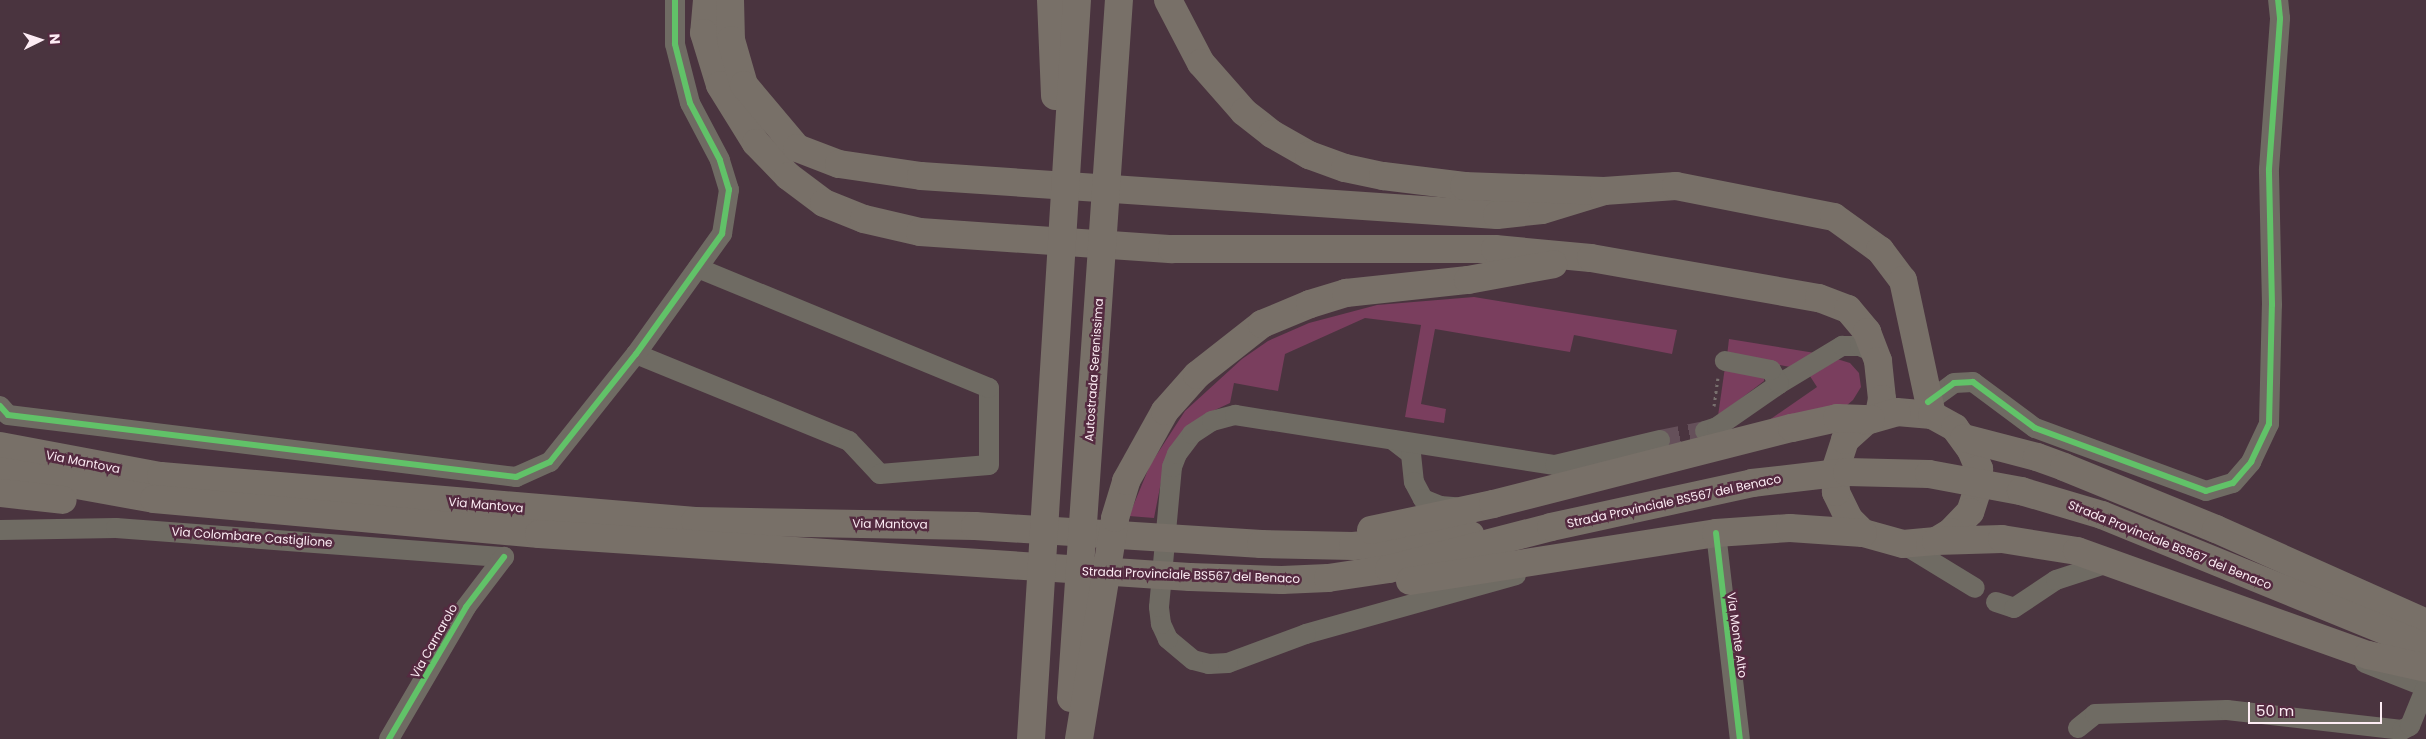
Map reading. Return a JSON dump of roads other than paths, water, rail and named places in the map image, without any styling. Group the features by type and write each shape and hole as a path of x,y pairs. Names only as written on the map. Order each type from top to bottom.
{"highway":[{"path":"707,0 704,33 720,85 756,143 788,176 824,203 864,219 920,232 1000,239 1172,249 1495,249 1591,258 1833,303 1859,318 1878,361 1882,399 1875,417 1855,429 1837,455 1836,492 1849,519 1863,533"},
{"path":"730,0 730,40 744,85 798,148 839,164 922,176 1171,191 1507,215 1542,210 1604,191"},
{"path":"1051,0 1059,270"},
{"path":"1031,739 1059,270 1078,0"},
{"name":"Autostrada Serenissima","path":"1068,739 1119,0"},
{"path":"1168,0 1186,38 1217,85 1272,134 1309,155 1383,176 1464,186 1604,191 1661,185 1703,190 1812,210 1849,226 1880,250 1903,280 1912,315 1930,409 1964,438 1979,469 1976,499 1961,524 1936,541"},
{"path":"1079,739 1115,518 1126,481 1165,411 1197,375 1262,324 1346,293 1468,280 1591,258"},
{"path":"1291,545 1493,504 1837,418 1875,417 1897,412 1930,409"},
{"path":"1964,438 2037,456 2216,529 2426,623"},
{"name":"Via Mantova","path":"0,446 161,476 538,509 704,521 975,526"},
{"name":"Via Mantova","path":"0,471 154,499 539,534 974,564"},
{"name":"Strada Provinciale BS567 del Benaco","path":"974,564 1190,578 1306,580 1347,576 1439,558 1551,527 1752,483 1804,476 1889,472 1970,480 2102,515 2426,647"},
{"path":"0,493 80,501 154,499"},
{"name":"Strada Provinciale BS567 del Benaco","path":"975,526 1291,545 1380,545 1551,527"},
{"path":"1306,580 1403,582 1716,533 1790,528 1863,533 1903,544 1936,541 2029,541 2111,562 2368,655 2426,668"}],"street":[{"path":"0,406 8,415 516,477 550,462 636,354 722,234 728,190 720,160 690,103 675,44 675,0"},
{"path":"1930,409 1954,383 1973,382 2035,428 2206,491 2232,483 2251,462 2268,424 2272,305 2269,169 2280,18 2278,0"},
{"path":"636,354 850,441 880,474 989,465 990,388 698,268"},
{"path":"1708,430 1842,346 1860,346 1869,350 1878,361"},
{"path":"1722,366 1771,370 1779,384"},
{"path":"1607,550 1306,634 1228,662 1209,664 1193,660 1179,651 1161,624 1159,607 1169,480 1177,454 1192,434 1212,421 1235,415 1555,465 1660,440"},
{"path":"1389,438 1405,447 1411,454 1417,491 1431,504 1450,507 1493,504"},
{"path":"1414,472 1422,457 1438,449 1447,449"},
{"name":"Via Colombare Castiglione","path":"0,530 116,528 504,557"},
{"name":"Via Monte Alto","path":"1716,533 1740,739"},
{"path":"1903,544 1975,588"},
{"name":"Via Carnarolo","path":"389,739 466,606 504,557"},
{"path":"1996,602 2014,608 2056,580 2111,562"},
{"path":"2078,728 2094,714 2227,710 2402,730 2410,726 2426,687 2394,676 2299,631"}],"tunnel":[{"path":"1660,440 1705,431"}]}
